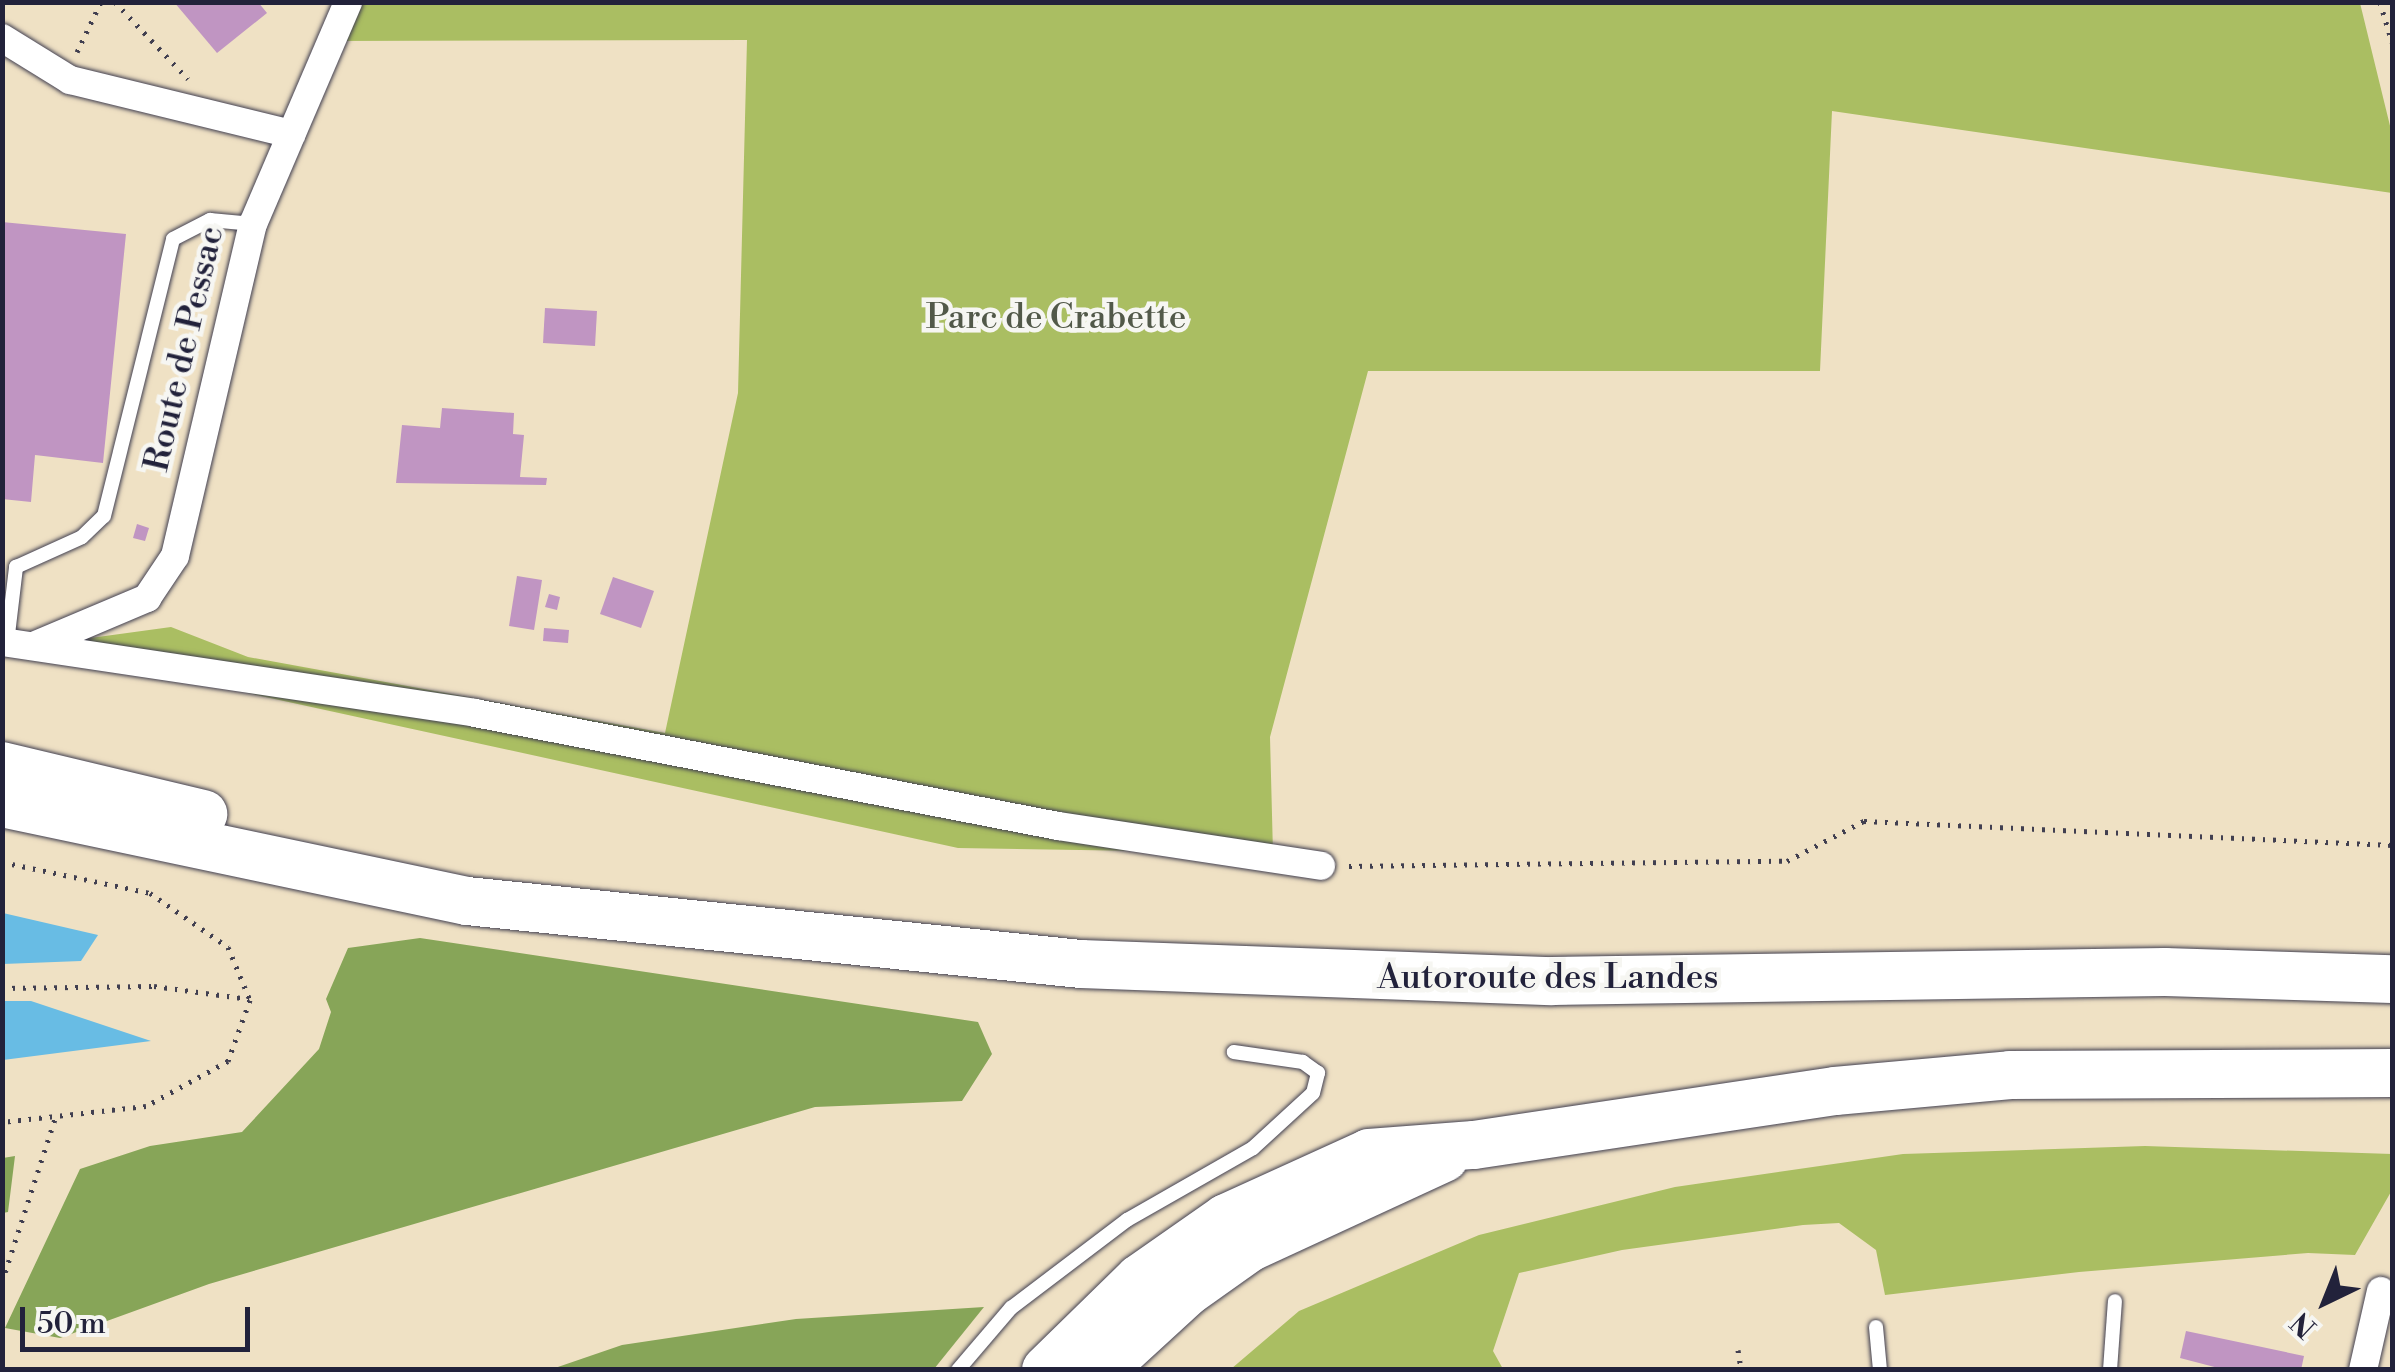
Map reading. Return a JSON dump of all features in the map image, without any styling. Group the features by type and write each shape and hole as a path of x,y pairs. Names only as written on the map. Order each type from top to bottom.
{"highway":[{"path":"2,766 705,924"},
{"path":"2,803 467,901 705,924"},
{"name":"Autoroute des Landes","path":"705,924 964,954 1321,977 2165,972 2392,979"},
{"path":"1046,1370 1139,1280 1226,1218 1369,1153 1474,1144 1836,1090 2010,1075 2392,1073"},
{"path":"1102,1370 1187,1292 1249,1248 1474,1144"}],"street":[{"name":"Route de Pessac","path":"14,644 147,598 175,556 253,224 348,2"},
{"path":"2,38 64,77 292,134"},
{"path":"14,644 474,713 1058,826 1321,866"},
{"path":"2363,1370 2387,1292"}],"lane":[{"path":"14,644 16,567 82,537 104,516 173,239 210,220 253,224"},
{"path":"958,1370 1011,1308 1127,1220 1252,1148 1313,1094 1318,1073 1303,1062 1234,1052"},
{"path":"2110,1370 2116,1301"},
{"path":"1876,1327 1880,1370"}],"path":[{"path":"64,77 102,2"},
{"path":"115,2 187,71 196,111"},
{"path":"2380,2 2392,42"},
{"path":"1321,866 1786,862 1864,821 2392,846"},
{"path":"2,862 150,893 228,947 250,1000 228,1061 146,1106 2,1122"},
{"path":"2,988 154,986 250,1000"},
{"path":"2,1282 56,1116"},
{"path":"1738,1350 1741,1370"}],"green space":[{"name":"Parc de Crabette","path":"348,3 2360,3 2392,134 2392,193 1832,111 1820,371 1368,371 1270,737 1273,853 958,848 32,646 171,627 248,657 665,733 738,393 747,40 332,41"},
{"path":"420,938 978,1022 992,1054 962,1101 815,1107 209,1284 60,1338 5,1328 80,1169 150,1146 242,1132 319,1049 331,1012 326,999 348,948"},
{"path":"2145,1146 2392,1154 2392,1190 2355,1255 2308,1253 2079,1272 1885,1295 1876,1250 1839,1223 1803,1225 1622,1250 1519,1273 1493,1351 1503,1369 1231,1369 1299,1311 1479,1235 1675,1187 1903,1154"},
{"path":"15,1156 8,1212 3,1213 3,1158"},
{"path":"984,1307 934,1369 552,1369 622,1345 796,1319"}],"water":[{"path":"3,913 98,935 81,961 3,964"},
{"path":"3,1001 31,1001 151,1041 3,1060"}],"building":[{"path":"174,2 258,2 267,13 217,53"},
{"path":"2,222 126,234 103,463 35,455 31,502 2,499"},
{"path":"545,308 597,311 595,346 543,343"},
{"path":"442,408 514,413 513,434 524,435 520,477 547,478 546,485 396,483 402,425 440,428"},
{"path":"137,524 149,528 145,541 133,538"},
{"path":"517,576 542,580 534,630 509,626"},
{"path":"613,577 654,591 641,628 600,614"},
{"path":"549,594 560,597 557,610 545,607"},
{"path":"544,628 569,630 568,643 543,641"},
{"path":"2186,1331 2304,1356 2301,1370 2226,1370 2180,1358"}]}
